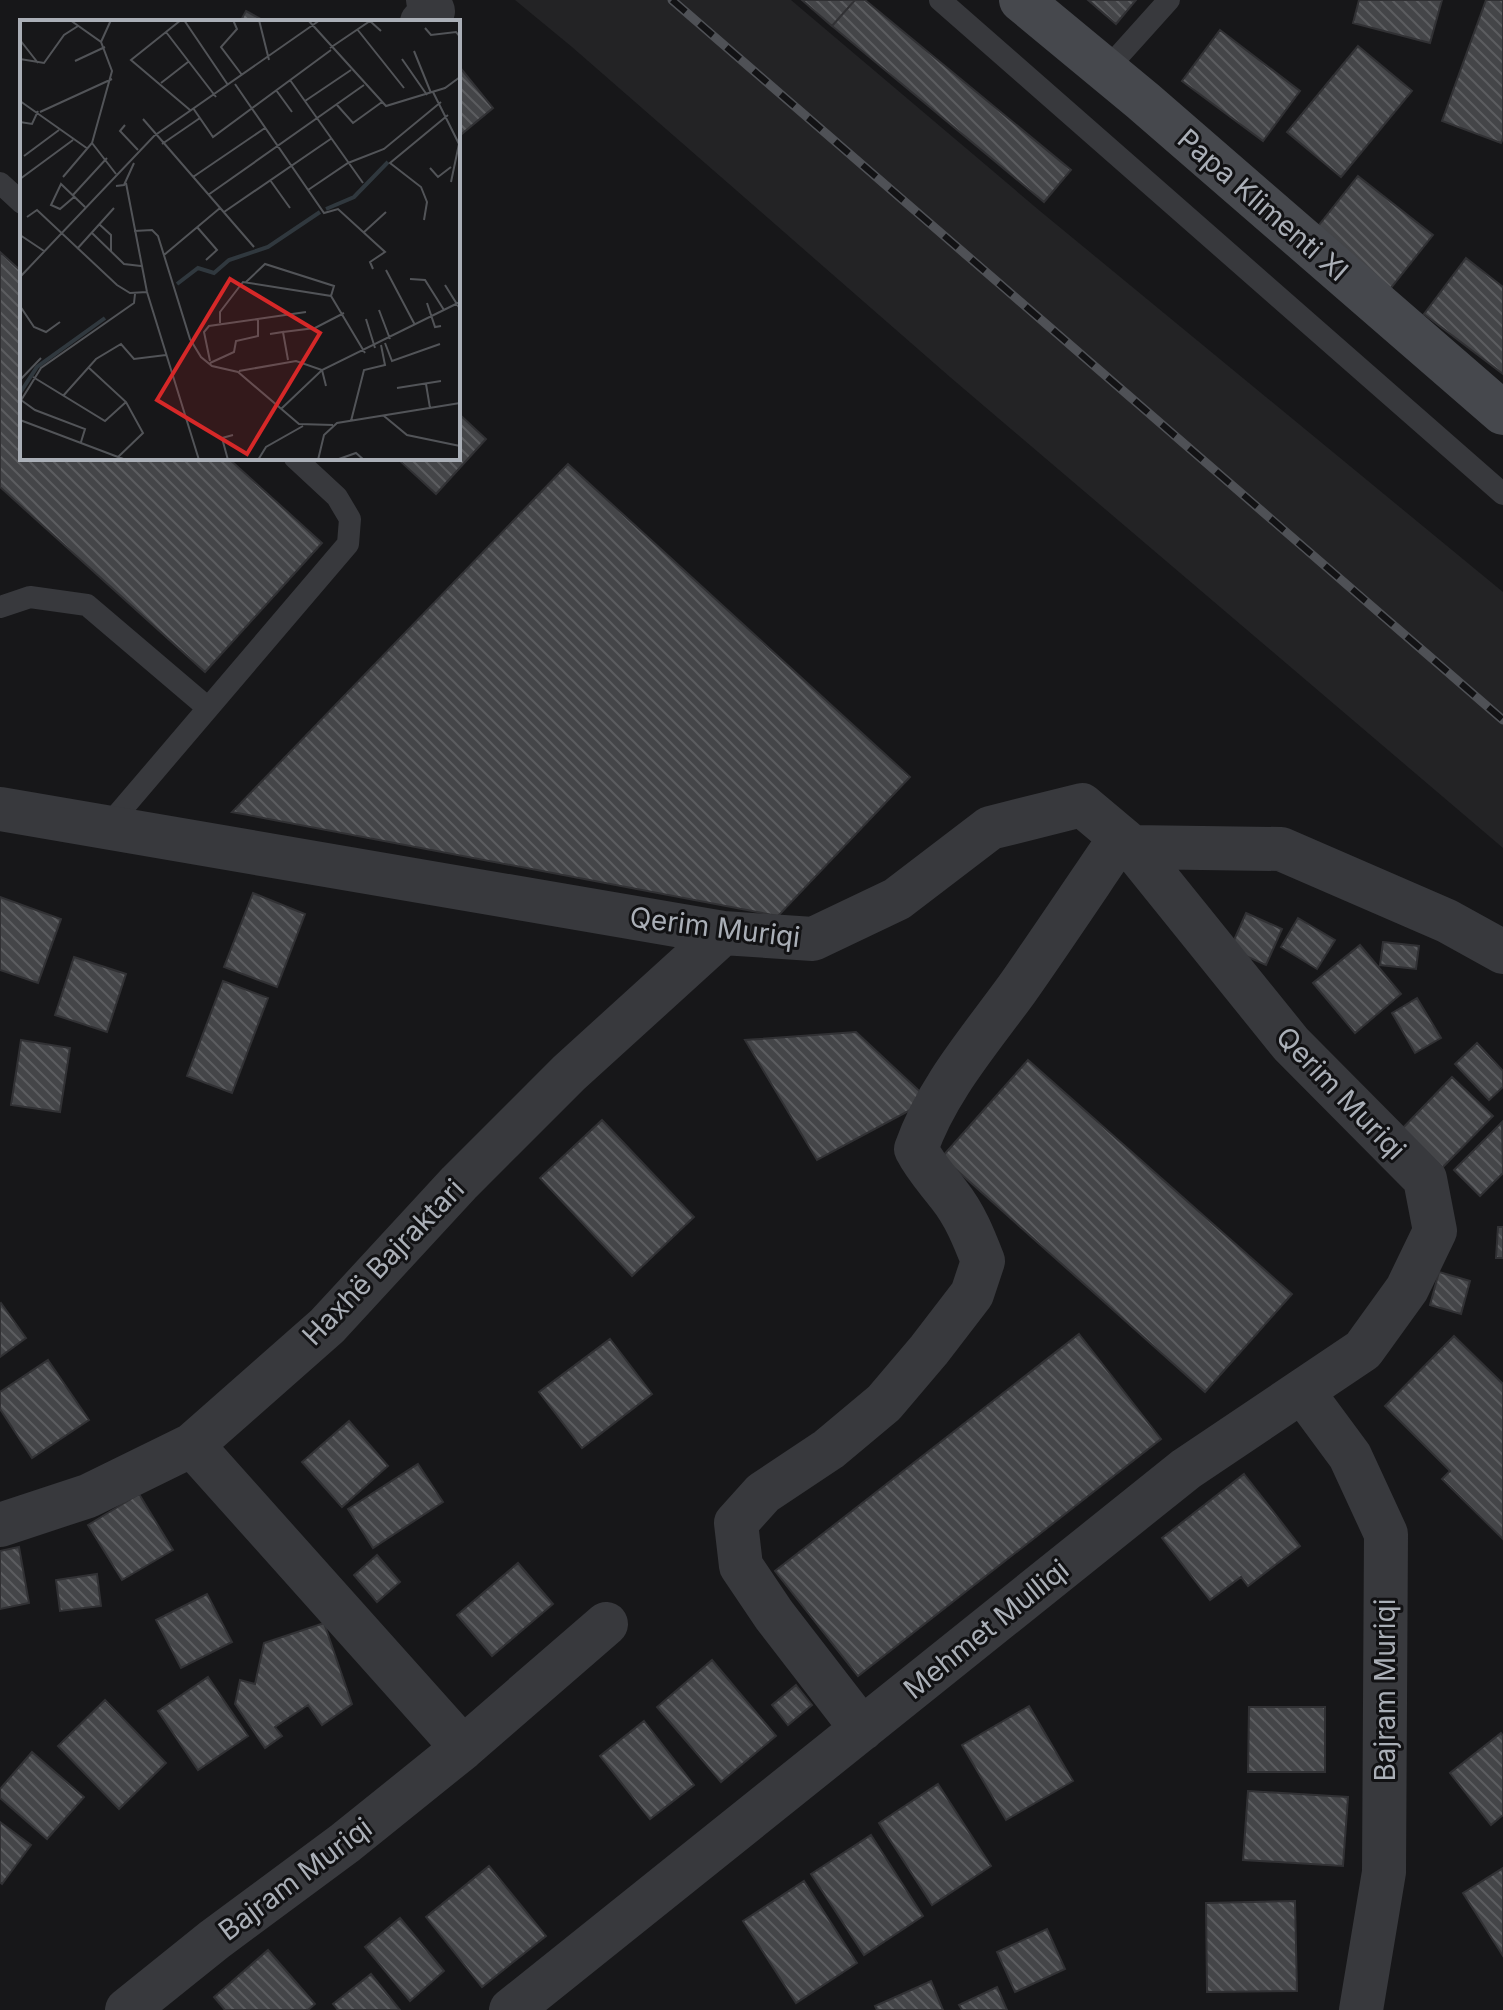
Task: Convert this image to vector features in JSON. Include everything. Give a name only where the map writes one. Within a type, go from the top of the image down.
[{"type":"street","points":[[424,20],[433,11],[428,0]]},
{"type":"street","name":"Papa Klimenti XI","points":[[1021,0],[1503,413]]},
{"type":"street","name":"Qerim Muriqi","points":[[0,809],[723,933],[813,939],[897,899],[990,828],[1082,805],[1126,842],[1291,1044],[1425,1179],[1435,1231]]},
{"type":"street","points":[[862,1729],[774,1615],[741,1566],[736,1523],[763,1493],[829,1449],[884,1403],[972,1294],[983,1261],[971,1228],[916,1149],[948,1084],[1126,842],[1281,849],[1447,921],[1503,952]]},
{"type":"street","name":"Haxhë Bajraktari","points":[[0,1525],[88,1496],[192,1445],[327,1326],[459,1183],[569,1073],[723,933]]},
{"type":"street","name":"Mehmet Mulliqi","points":[[511,2010],[1186,1469],[1363,1350],[1407,1289],[1435,1231]]},
{"type":"street","name":"Bajram Muriqi","points":[[1302,1391],[1350,1456],[1386,1534],[1384,1872],[1361,2010]]},
{"type":"street","points":[[192,1445],[463,1748]]},
{"type":"street","name":"Bajram Muriqi","points":[[127,2010],[463,1748],[606,1624]]},
{"type":"lane","points":[[940,0],[1503,494]]},
{"type":"lane","points":[[1106,70],[1169,0]]},
{"type":"lane","points":[[0,183],[20,201]]},
{"type":"lane","points":[[106,828],[348,544],[350,519],[337,497],[297,460]]},
{"type":"lane","points":[[0,607],[30,597],[87,605],[208,708]]},
{"type":"shaded area","points":[[515,0],[791,0],[1040,211],[1503,592],[1503,848],[950,377]]},
{"type":"building","points":[[802,0],[855,0],[832,26]]},
{"type":"building","points":[[855,0],[865,0],[1071,170],[1044,202],[832,26]]},
{"type":"building","points":[[1088,0],[1136,0],[1116,24]]},
{"type":"building","points":[[1359,0],[1442,0],[1430,43],[1353,23]]},
{"type":"building","points":[[1486,0],[1503,0],[1501,143],[1442,121]]},
{"type":"building","points":[[246,11],[262,20],[241,20]]},
{"type":"building","points":[[1220,30],[1300,91],[1263,141],[1182,81]]},
{"type":"building","points":[[1358,46],[1412,91],[1341,177],[1287,132]]},
{"type":"building","points":[[460,67],[493,108],[460,135]]},
{"type":"building","points":[[1358,176],[1433,235],[1390,289],[1315,230]]},
{"type":"building","points":[[0,252],[20,270],[20,460],[230,460],[322,543],[205,672],[0,487]]},
{"type":"building","points":[[1466,258],[1503,287],[1503,374],[1424,314]]},
{"type":"building","points":[[460,415],[486,439],[436,494],[399,460],[460,460]]},
{"type":"building","points":[[568,464],[910,777],[778,916],[232,812]]},
{"type":"building","points":[[253,893],[305,914],[277,987],[224,967]]},
{"type":"building","points":[[0,897],[61,919],[38,983],[0,970]]},
{"type":"building","points":[[1246,913],[1282,929],[1266,965],[1230,949]]},
{"type":"building","points":[[1298,918],[1335,940],[1317,969],[1281,947]]},
{"type":"building","points":[[1383,942],[1419,946],[1416,969],[1380,965]]},
{"type":"building","points":[[1360,945],[1401,994],[1355,1033],[1313,983]]},
{"type":"building","points":[[74,957],[126,974],[107,1032],[55,1015]]},
{"type":"building","points":[[223,981],[268,998],[232,1093],[187,1076]]},
{"type":"building","points":[[1417,998],[1441,1038],[1415,1053],[1392,1013]]},
{"type":"building","points":[[856,1032],[929,1100],[817,1160],[745,1040]]},
{"type":"building","points":[[21,1040],[70,1048],[60,1112],[11,1105]]},
{"type":"building","points":[[1477,1043],[1503,1071],[1503,1087],[1489,1100],[1455,1064]]},
{"type":"building","points":[[1028,1060],[1292,1294],[1205,1392],[942,1157]]},
{"type":"building","points":[[1452,1077],[1493,1116],[1436,1174],[1396,1135]]},
{"type":"building","points":[[602,1120],[694,1217],[632,1276],[540,1178]]},
{"type":"building","points":[[1502,1122],[1503,1173],[1480,1196],[1454,1170]]},
{"type":"building","points":[[1498,1227],[1503,1227],[1503,1258],[1496,1258]]},
{"type":"building","points":[[1439,1272],[1470,1281],[1461,1314],[1430,1305]]},
{"type":"building","points":[[0,1304],[26,1338],[0,1357]]},
{"type":"building","points":[[1079,1334],[1161,1439],[858,1676],[775,1571]]},
{"type":"building","points":[[1454,1336],[1503,1384],[1503,1539],[1442,1479],[1450,1471],[1385,1406]]},
{"type":"building","points":[[610,1339],[652,1394],[582,1448],[539,1392]]},
{"type":"building","points":[[48,1360],[89,1420],[32,1458],[0,1409],[0,1392]]},
{"type":"building","points":[[349,1421],[388,1466],[342,1507],[302,1462]]},
{"type":"building","points":[[418,1464],[443,1502],[373,1548],[348,1509]]},
{"type":"building","points":[[1244,1474],[1300,1546],[1248,1586],[1241,1577],[1210,1600],[1162,1538]]},
{"type":"building","points":[[139,1494],[173,1550],[122,1580],[88,1525]]},
{"type":"building","points":[[19,1547],[29,1603],[0,1609],[0,1551]]},
{"type":"building","points":[[377,1555],[400,1582],[377,1602],[354,1575]]},
{"type":"building","points":[[518,1563],[553,1604],[492,1656],[457,1615]]},
{"type":"building","points":[[97,1574],[101,1606],[60,1611],[56,1580]]},
{"type":"building","points":[[207,1594],[232,1642],[181,1668],[156,1620]]},
{"type":"building","points":[[324,1623],[352,1704],[322,1725],[308,1705],[275,1727],[282,1736],[265,1748],[235,1704],[240,1680],[255,1684],[264,1643]]},
{"type":"building","points":[[712,1660],[776,1736],[721,1782],[657,1707]]},
{"type":"building","points":[[208,1677],[248,1736],[198,1770],[158,1711]]},
{"type":"building","points":[[796,1685],[812,1705],[788,1725],[772,1705]]},
{"type":"building","points":[[105,1700],[166,1763],[119,1809],[58,1746]]},
{"type":"building","points":[[1029,1706],[1073,1781],[1006,1820],[962,1745]]},
{"type":"building","points":[[1249,1707],[1325,1707],[1325,1772],[1248,1772]]},
{"type":"building","points":[[644,1721],[694,1785],[650,1819],[600,1756]]},
{"type":"building","points":[[1501,1733],[1503,1815],[1491,1825],[1450,1773]]},
{"type":"building","points":[[32,1752],[84,1797],[47,1839],[0,1798],[0,1789]]},
{"type":"building","points":[[938,1784],[991,1866],[932,1905],[879,1823]]},
{"type":"building","points":[[1248,1791],[1348,1797],[1343,1866],[1243,1860]]},
{"type":"building","points":[[0,1822],[31,1845],[2,1884],[0,1882]]},
{"type":"building","points":[[871,1835],[923,1916],[864,1955],[811,1874]]},
{"type":"building","points":[[489,1866],[546,1936],[482,1987],[426,1917]]},
{"type":"building","points":[[1503,1868],[1503,1956],[1463,1893]]},
{"type":"building","points":[[804,1881],[857,1963],[796,2003],[743,1921]]},
{"type":"building","points":[[1295,1901],[1297,1991],[1207,1992],[1206,1903]]},
{"type":"building","points":[[400,1918],[444,1971],[410,2001],[365,1947]]},
{"type":"building","points":[[1047,1929],[1065,1969],[1015,1992],[997,1952]]},
{"type":"building","points":[[268,1950],[315,2004],[308,2010],[225,2010],[214,1997]]},
{"type":"building","points":[[371,1974],[400,2010],[338,2010],[333,2004]]},
{"type":"building","points":[[931,1981],[943,2010],[877,2010],[875,2006]]},
{"type":"building","points":[[997,1987],[1007,2010],[962,2010],[959,2005]]},
{"type":"railway","points":[[672,0],[1503,720]]}]
